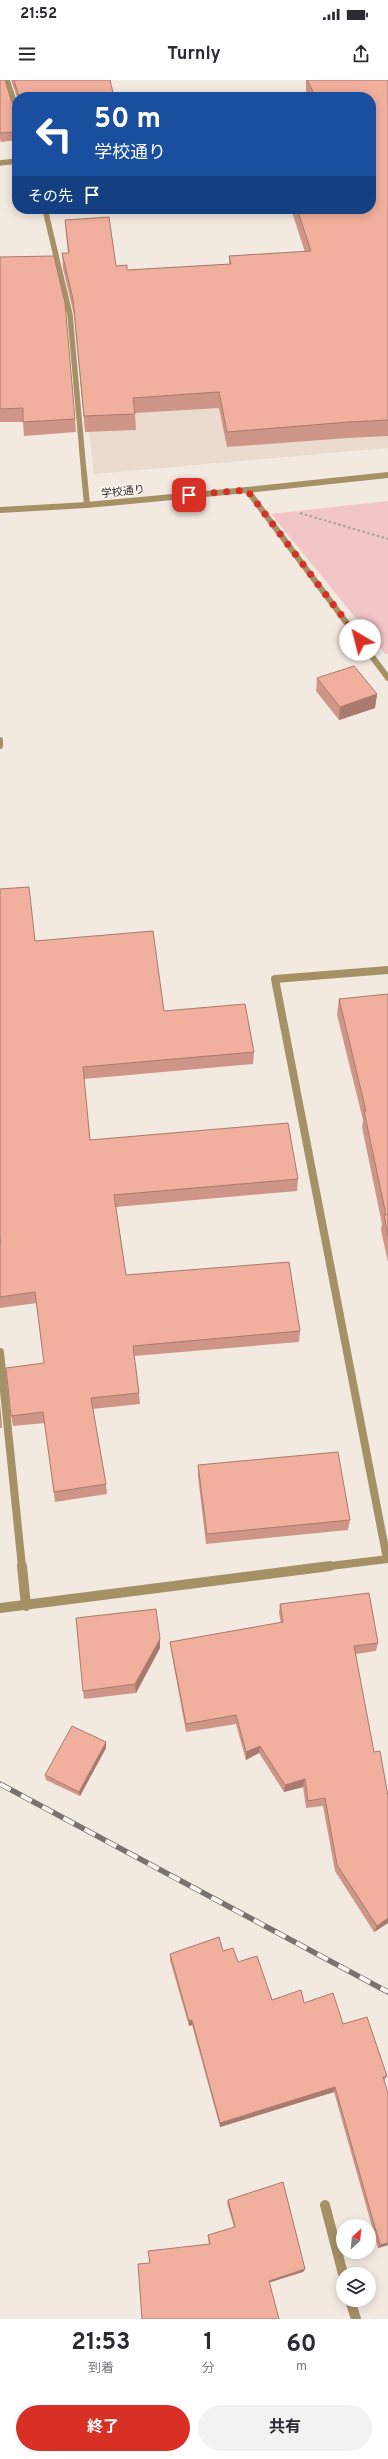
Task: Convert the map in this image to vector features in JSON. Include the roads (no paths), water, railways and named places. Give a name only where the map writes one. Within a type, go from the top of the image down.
[{"type":"street","points":[[7,80],[12,95]]},
{"type":"street","points":[[0,162],[12,161]]},
{"type":"street","points":[[46,214],[70,316],[87,505]]},
{"type":"street","name":"学校通り","points":[[0,510],[87,505],[388,475]]},
{"type":"street","points":[[247,490],[388,678]]},
{"type":"street","points":[[0,740],[0,746]]},
{"type":"street","points":[[0,1608],[26,1606],[388,1559],[276,979],[388,970]]},
{"type":"street","points":[[0,1352],[26,1606]]},
{"type":"street","points":[[325,2205],[341,2267]]},
{"type":"street","points":[[352,2307],[356,2319]]},
{"type":"railway","points":[[0,1784],[388,1992]]}]
